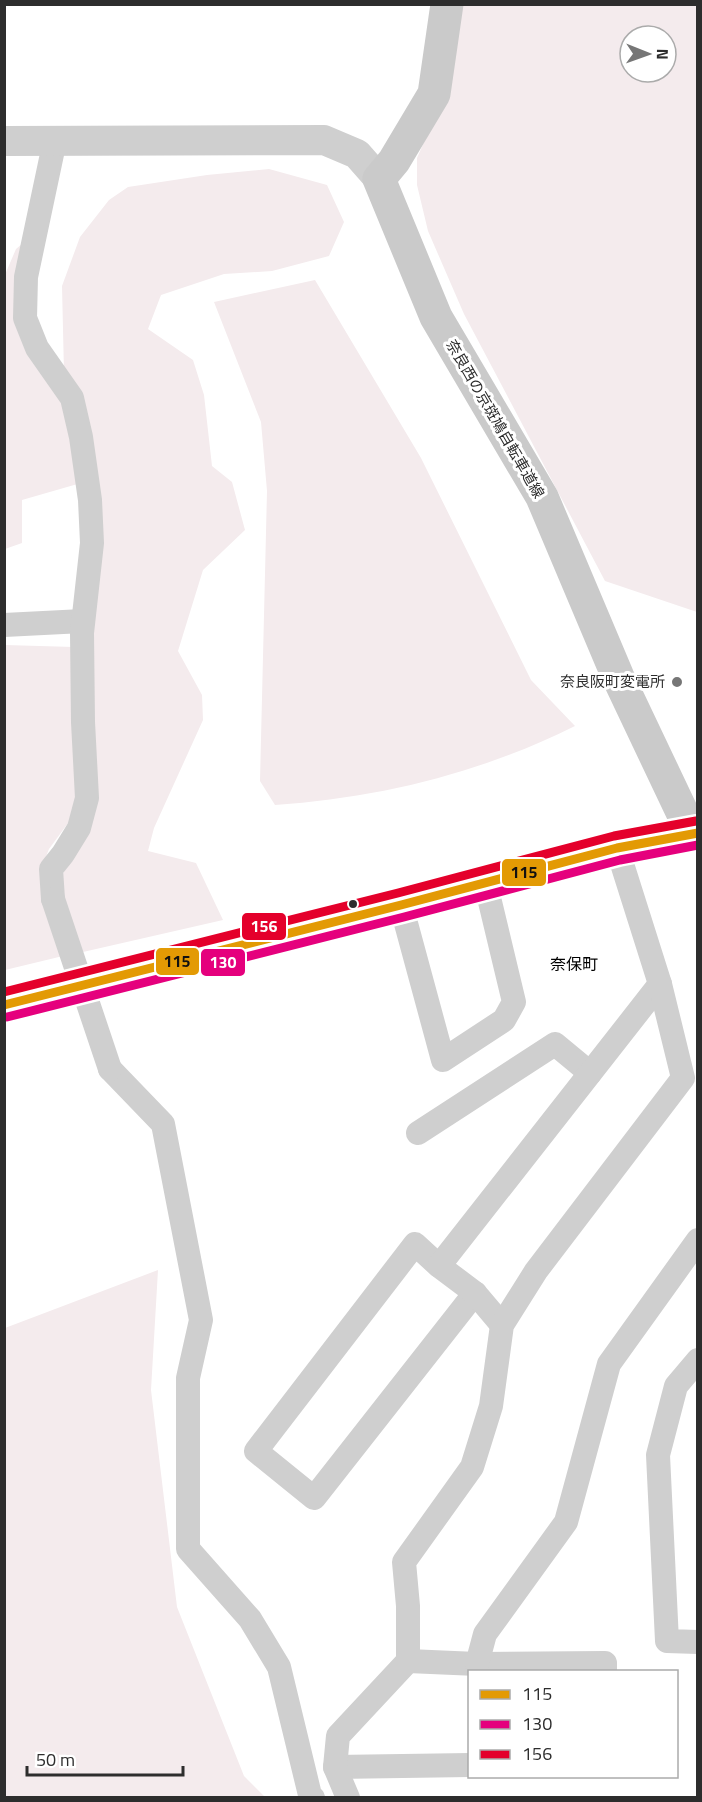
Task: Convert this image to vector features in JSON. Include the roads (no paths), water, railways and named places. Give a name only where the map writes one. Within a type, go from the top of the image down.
[{"type":"main road","points":[[379,179],[394,161],[434,94],[447,4]]},
{"type":"main road","name":"奈良西の京斑鳩自転車道線","points":[[379,179],[436,317],[542,497],[618,677],[695,833]]},
{"type":"main road","points":[[4,1005],[617,848],[695,833]]},
{"type":"street","points":[[55,140],[26,277],[25,318],[37,348],[72,398],[81,437],[90,500],[92,543],[83,621],[82,678],[87,798],[79,828],[51,869],[53,899],[110,1069],[163,1124],[201,1320],[188,1378],[188,1549],[250,1619],[279,1667],[310,1795],[313,1797]]},
{"type":"street","points":[[4,141],[324,140],[357,154],[379,179]]},
{"type":"street","points":[[4,625],[83,621]]},
{"type":"street","points":[[348,1797],[335,1767],[338,1736],[408,1661],[408,1606],[404,1562],[472,1467],[491,1406],[502,1325],[536,1271],[690,1083],[617,848]]},
{"type":"street","points":[[401,905],[443,1060],[504,1020],[514,1002],[485,881]]},
{"type":"street","points":[[439,1266],[660,984]]},
{"type":"street","points":[[418,1133],[555,1044],[590,1073]]},
{"type":"street","points":[[477,1664],[485,1634],[566,1522],[609,1364],[698,1240]]},
{"type":"street","points":[[475,1293],[314,1498],[256,1451],[415,1245],[475,1293],[502,1325]]},
{"type":"street","points":[[698,1360],[676,1386],[658,1455],[667,1641],[698,1642]]},
{"type":"street","points":[[408,1661],[477,1664],[605,1663],[605,1670]]},
{"type":"street","points":[[335,1767],[468,1765]]},
{"type":"place","name":"奈良阪町変電所","points":[[677,682]]},
{"type":"district","name":"奈保町","points":[[574,964]]}]
